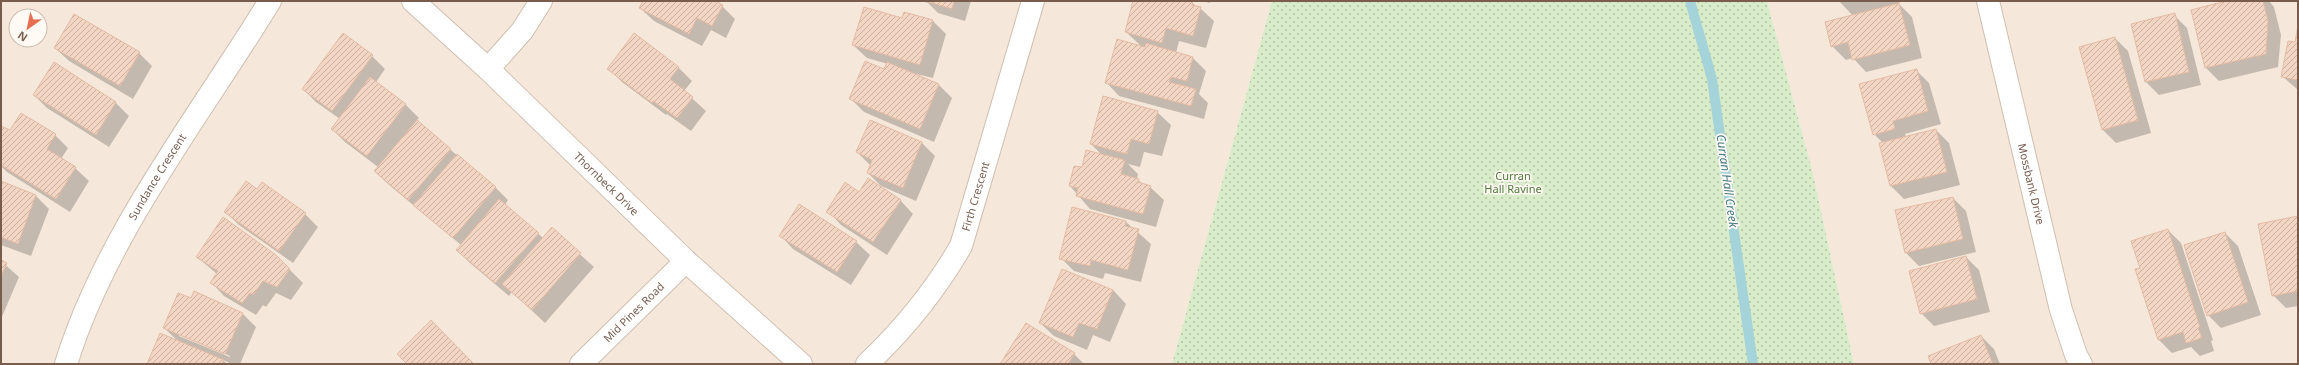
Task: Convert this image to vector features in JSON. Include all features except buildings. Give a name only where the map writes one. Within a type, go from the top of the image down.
[{"type":"street","name":"Sundance Crescent","points":[[66,364],[77,328],[100,276],[163,168],[270,1]]},
{"type":"street","name":"Thornbeck Drive","points":[[413,1],[488,69],[686,261],[801,364]]},
{"type":"street","points":[[488,69],[522,31],[542,1]]},
{"type":"street","name":"Firth Crescent","points":[[868,364],[913,315],[942,280],[961,246],[1033,1]]},
{"type":"street","name":"Mossbank Drive","points":[[1988,1],[2061,310],[2076,355],[2081,364]]},
{"type":"street","name":"Mid Pines Road","points":[[581,364],[686,261]]},
{"type":"shaded area","points":[[1,1],[1272,1],[1172,364],[1,364]]},
{"type":"shaded area","points":[[1767,1],[2298,1],[2298,364],[1854,364],[1813,174]]},
{"type":"green space","name":"Curran Hall Ravine","points":[[1272,1],[1767,1],[1813,174],[1854,364],[1172,364]]},
{"type":"waterway","name":"Curran Hall Creek","points":[[1690,1],[1712,79],[1753,364]]}]
